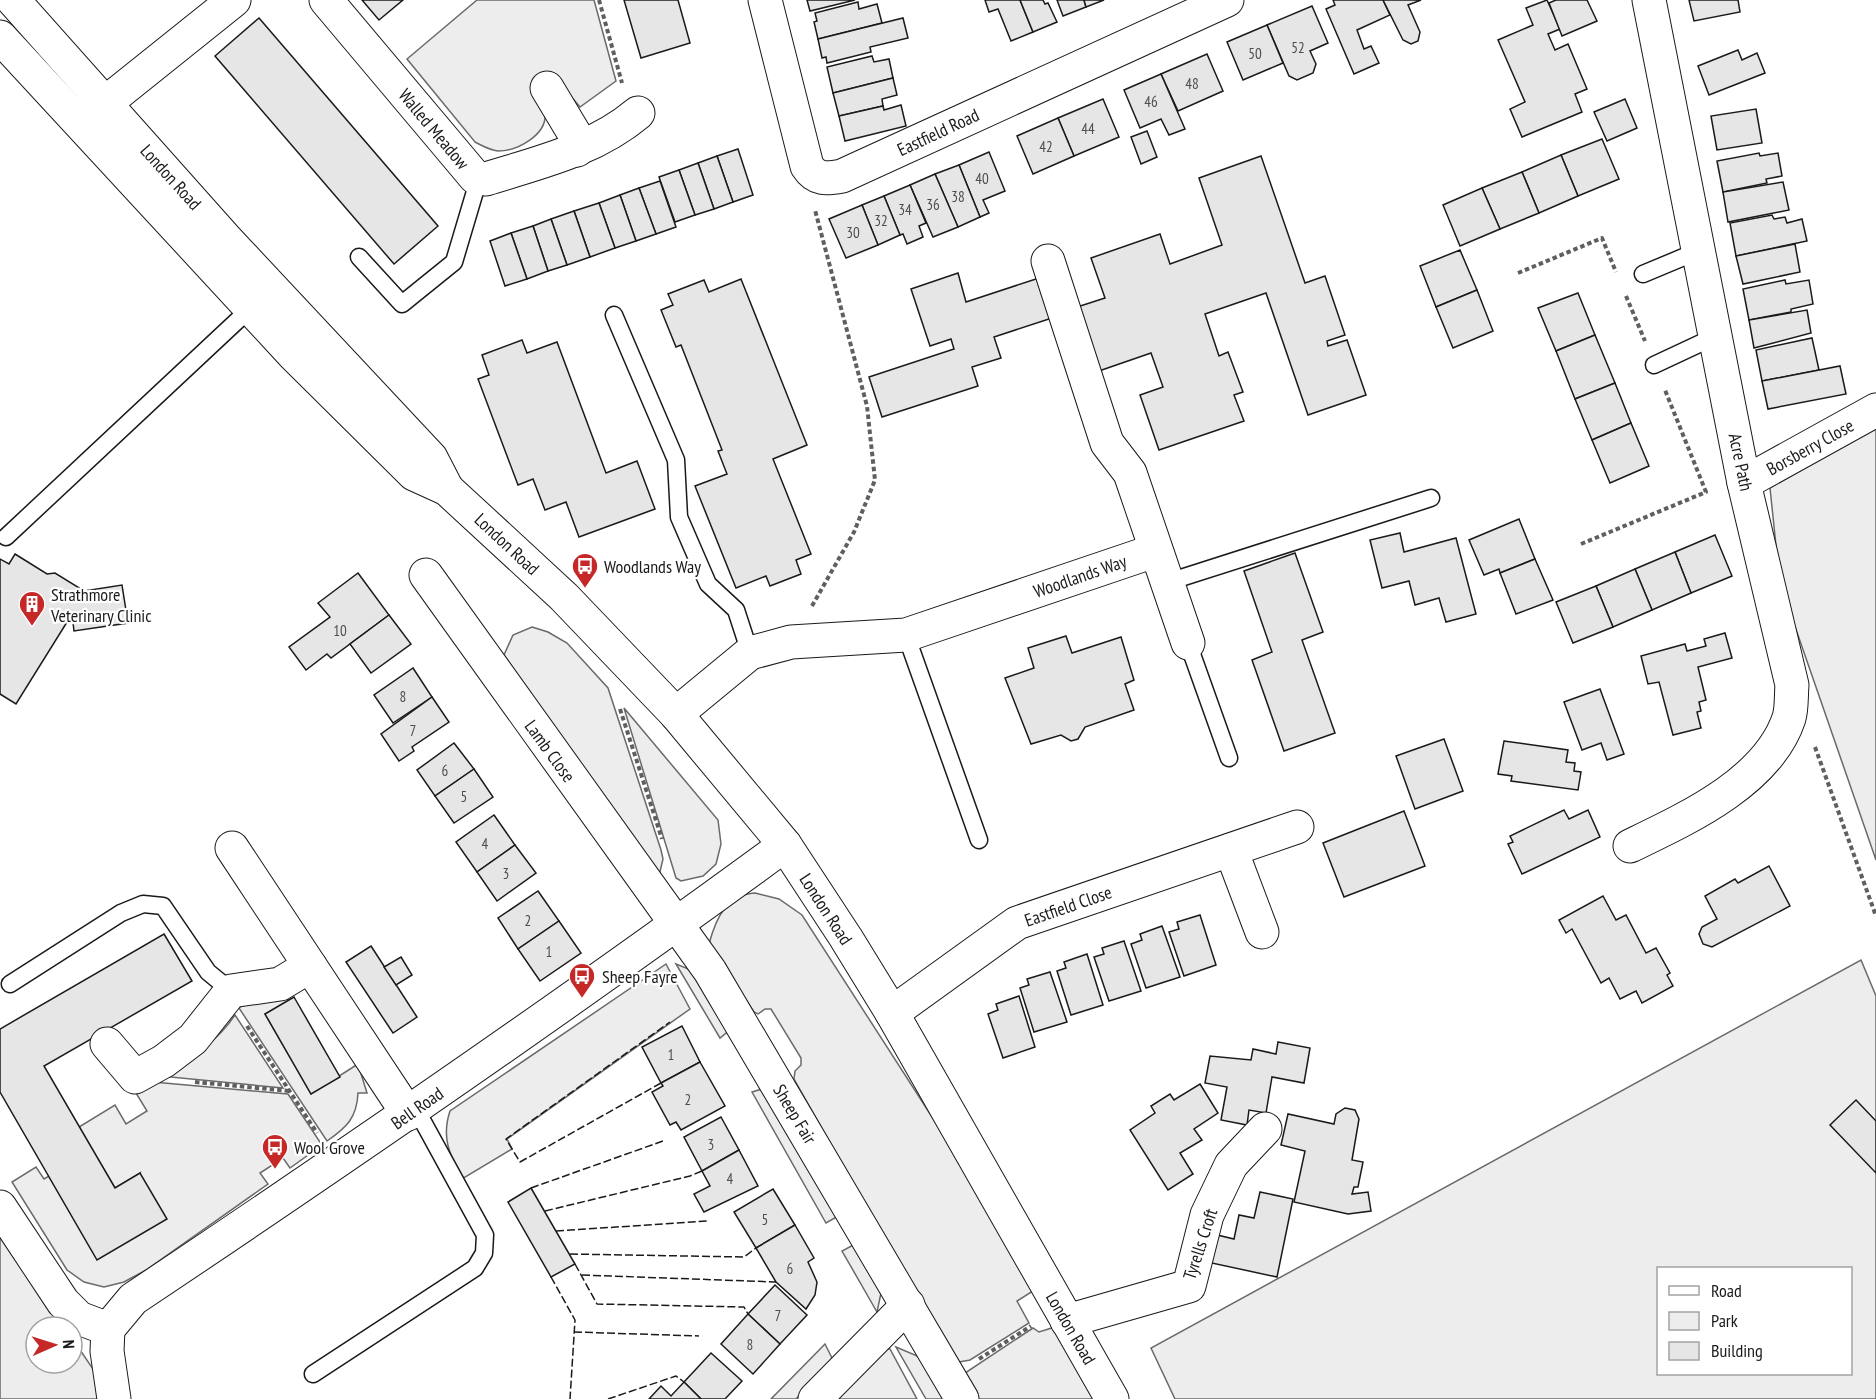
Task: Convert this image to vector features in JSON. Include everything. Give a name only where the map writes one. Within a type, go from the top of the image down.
[{"type":"street","name":"London Road","points":[[13,0],[105,105],[262,298],[294,355],[414,474],[447,489],[564,597],[676,714],[784,845],[846,938],[892,1013],[1112,1399]]},
{"type":"street","name":"Walled Meadow","points":[[326,0],[461,163],[479,178],[486,179],[577,150],[600,139],[635,116]]},
{"type":"street","points":[[765,0],[807,166],[812,174]]},
{"type":"street","name":"Eastfield Road","points":[[812,174],[821,178],[842,176],[1188,8],[1227,0]]},
{"type":"street","name":"Acre Path","points":[[1630,846],[1726,795],[1749,775],[1774,745],[1789,717],[1792,685],[1744,483],[1648,0]]},
{"type":"street","points":[[80,124],[105,105],[220,4]]},
{"type":"street","name":"London Road","points":[[0,37],[80,124],[262,298]]},
{"type":"street","points":[[547,88],[574,133],[577,150]]},
{"type":"street","points":[[1048,261],[1107,443],[1130,473],[1154,551],[1188,642]]},
{"type":"street","name":"Borsberry Close","points":[[1744,483],[1876,410]]},
{"type":"street","name":"Woodlands Way","points":[[676,714],[750,652],[792,642],[906,635],[1154,551]]},
{"type":"street","name":"Lamb Close","points":[[426,575],[676,926]]},
{"type":"street","name":"Eastfield Close","points":[[892,1013],[1017,923],[1297,827]]},
{"type":"street","name":"Bell Road","points":[[108,1329],[133,1299],[412,1112],[676,926],[784,845]]},
{"type":"street","points":[[232,848],[310,966],[412,1112]]},
{"type":"street","points":[[1231,850],[1262,932]]},
{"type":"street","name":"Sheep Fair","points":[[676,926],[710,971],[956,1388]]},
{"type":"street","points":[[107,1044],[135,1077],[164,1061],[192,1039],[229,993],[280,984],[310,966]]},
{"type":"street","name":"Tyrells Croft","points":[[1063,1315],[1189,1286],[1207,1215],[1231,1165],[1265,1129]]},
{"type":"street","points":[[0,1207],[63,1302],[79,1318],[108,1329],[107,1352],[114,1399]]},
{"type":"street","points":[[815,1399],[908,1305]]},
{"type":"lane","points":[[359,256],[402,304],[454,262],[479,178]]},
{"type":"lane","points":[[1643,274],[1698,251]]},
{"type":"lane","points":[[6,537],[262,298]]},
{"type":"lane","points":[[614,315],[676,460],[679,517],[708,584],[736,610],[750,652]]},
{"type":"lane","points":[[1654,365],[1716,336]]},
{"type":"lane","points":[[1165,583],[1431,498]]},
{"type":"lane","points":[[906,635],[979,840]]},
{"type":"lane","points":[[1188,642],[1229,758]]},
{"type":"lane","points":[[10,984],[122,913],[143,904],[163,906],[208,972],[229,993]]},
{"type":"lane","points":[[313,1374],[475,1268],[484,1253],[485,1235],[412,1112]]},
{"type":"path","points":[[599,0],[635,116]]},
{"type":"path","points":[[792,642],[854,532],[875,480],[867,405],[816,216],[812,174]]},
{"type":"path","points":[[619,707],[662,840]]},
{"type":"path","points":[[1811,737],[1876,916]]},
{"type":"path","points":[[229,993],[336,1163]]},
{"type":"path","points":[[135,1077],[290,1091]]},
{"type":"path","points":[[956,1388],[1063,1315]]},
{"type":"green space","points":[[477,0],[594,0],[616,81],[580,107],[553,75],[531,92],[544,109],[545,120],[542,128],[530,140],[514,148],[498,151],[475,142],[407,59]]},
{"type":"green space","points":[[1876,427],[1876,860],[1791,615],[1777,555],[1770,488]]},
{"type":"green space","points":[[532,627],[548,632],[567,643],[608,688],[661,850],[663,859],[659,876],[504,655],[513,635]]},
{"type":"green space","points":[[624,708],[718,820],[721,844],[716,864],[703,876],[681,881],[676,878]]},
{"type":"green space","points":[[755,893],[779,899],[802,915],[963,1165],[1033,1291],[1017,1301],[1029,1323],[970,1360],[959,1362],[950,1354],[794,1079],[795,1071],[801,1065],[801,1058],[771,1009],[765,1009],[758,1014],[754,1012],[709,944],[719,917],[730,903],[737,898]]},
{"type":"green space","points":[[1861,960],[1876,996],[1876,1399],[1175,1399],[1151,1348]]},
{"type":"green space","points":[[666,964],[690,1009],[507,1139],[512,1149],[462,1179],[448,1146],[446,1130],[450,1111]]},
{"type":"green space","points":[[676,964],[691,970],[731,1029],[720,1038]]},
{"type":"green space","points":[[269,996],[289,1000],[265,1014],[311,1094],[358,1064],[367,1093],[358,1093],[353,1116],[340,1132],[327,1141],[239,1008],[251,1000]]},
{"type":"green space","points":[[235,1015],[283,1088],[160,1076],[211,1042]]},
{"type":"green space","points":[[153,1082],[288,1094],[322,1145],[290,1168],[283,1158],[260,1173],[268,1184],[146,1270],[124,1282],[104,1287],[84,1282],[67,1270],[12,1182],[36,1167],[44,1179],[49,1176],[97,1259],[140,1173],[115,1188],[79,1127],[115,1105],[126,1124],[147,1111],[136,1093]]},
{"type":"green space","points":[[762,1089],[840,1215],[826,1223],[752,1092]]},
{"type":"green space","points":[[0,1233],[56,1315],[24,1315],[24,1375],[84,1375],[84,1356],[93,1369],[102,1399],[0,1399]]},
{"type":"green space","points":[[857,1243],[881,1293],[877,1312],[842,1251]]},
{"type":"green space","points":[[1055,1327],[1095,1399],[976,1399],[962,1375],[1033,1328],[1039,1332]]},
{"type":"green space","points":[[825,1344],[833,1360],[796,1399],[771,1399]]},
{"type":"green space","points":[[896,1347],[922,1358],[945,1399],[926,1399]]},
{"type":"green space","points":[[886,1349],[890,1349],[917,1399],[834,1399]]},
{"type":"building","points":[[362,0],[403,0],[379,20]]},
{"type":"building","points":[[624,0],[678,0],[690,43],[641,58]]},
{"type":"building","points":[[807,0],[855,0],[810,11]]},
{"type":"building","points":[[985,0],[1020,0],[1033,32],[1011,41],[998,9],[989,12]]},
{"type":"building","points":[[1020,0],[1043,0],[1045,4],[1048,3],[1057,22],[1033,32]]},
{"type":"building","points":[[1057,0],[1084,0],[1086,7],[1063,16]]},
{"type":"building","points":[[1084,0],[1104,0],[1086,7]]},
{"type":"building","points":[[1333,0],[1383,0],[1390,15],[1357,30],[1364,49],[1371,46],[1379,63],[1354,74],[1326,9],[1335,5]]},
{"type":"building","points":[[1383,0],[1421,0],[1408,5],[1420,32],[1418,41],[1411,44],[1403,40]]},
{"type":"building","points":[[1547,0],[1560,29],[1548,34],[1555,50],[1568,44],[1587,89],[1575,94],[1582,112],[1522,137],[1510,109],[1525,102],[1498,40],[1533,25],[1526,8]]},
{"type":"building","points":[[1556,0],[1587,0],[1597,21],[1562,36],[1549,3]]},
{"type":"building","points":[[1689,0],[1738,0],[1740,12],[1694,21]]},
{"type":"building","points":[[858,2],[859,9],[877,4],[882,23],[818,39],[814,22],[817,21],[815,13]]},
{"type":"building","points":[[1312,6],[1328,43],[1310,51],[1316,64],[1313,73],[1297,80],[1289,76],[1267,25]]},
{"type":"building","points":[[259,18],[438,226],[394,264],[215,56]]},
{"type":"building","points":[[903,18],[908,38],[870,47],[871,52],[827,63],[826,57],[822,58],[818,39]]},
{"type":"building","points":[[1267,25],[1283,63],[1243,80],[1227,42]]},
{"type":"building","points":[[1738,50],[1742,60],[1757,53],[1765,73],[1709,95],[1698,66]]},
{"type":"building","points":[[1207,54],[1223,91],[1178,111],[1161,74]]},
{"type":"building","points":[[872,56],[874,62],[889,59],[893,78],[833,93],[827,67]]},
{"type":"building","points":[[1161,74],[1185,129],[1169,135],[1161,119],[1140,128],[1124,90]]},
{"type":"building","points":[[893,78],[897,95],[882,99],[883,106],[839,116],[833,93]]},
{"type":"building","points":[[1103,99],[1119,137],[1074,156],[1058,118]]},
{"type":"building","points":[[1625,99],[1637,128],[1607,141],[1594,112]]},
{"type":"building","points":[[901,105],[906,126],[845,141],[839,116],[883,106],[884,110]]},
{"type":"building","points":[[1756,109],[1762,143],[1717,150],[1711,116]]},
{"type":"building","points":[[1058,118],[1074,156],[1033,174],[1017,136]]},
{"type":"building","points":[[1147,131],[1157,157],[1141,164],[1131,137]]},
{"type":"building","points":[[1602,139],[1619,179],[1578,196],[1561,155]]},
{"type":"building","points":[[738,149],[753,195],[733,202],[717,156]]},
{"type":"building","points":[[989,152],[1005,191],[983,200],[989,213],[980,217],[959,165]]},
{"type":"building","points":[[1759,153],[1760,156],[1778,153],[1782,176],[1766,179],[1767,183],[1723,192],[1717,161]]},
{"type":"building","points":[[1561,155],[1578,196],[1539,213],[1522,172]]},
{"type":"building","points":[[717,156],[733,202],[714,209],[698,163]]},
{"type":"building","points":[[1261,156],[1305,283],[1325,276],[1345,335],[1327,341],[1328,346],[1347,340],[1366,395],[1308,415],[1266,293],[1205,314],[1219,356],[1228,352],[1243,392],[1234,395],[1244,421],[1159,450],[1140,395],[1163,387],[1151,353],[1096,372],[1074,308],[1105,298],[1091,258],[1160,234],[1170,264],[1222,245],[1199,178]]},
{"type":"building","points":[[698,163],[714,209],[695,215],[679,170]]},
{"type":"building","points":[[959,165],[980,217],[958,227],[935,174]]},
{"type":"building","points":[[679,170],[695,215],[675,222],[659,177]]},
{"type":"building","points":[[1522,172],[1539,213],[1500,229],[1482,188]]},
{"type":"building","points":[[935,174],[958,227],[933,237],[910,185]]},
{"type":"building","points":[[660,181],[676,227],[656,234],[639,188]]},
{"type":"building","points":[[1783,182],[1789,210],[1728,222],[1723,192]]},
{"type":"building","points":[[910,185],[926,223],[919,226],[923,237],[907,244],[903,234],[900,235],[884,196]]},
{"type":"building","points":[[639,188],[656,234],[636,241],[620,195]]},
{"type":"building","points":[[1482,188],[1500,229],[1460,246],[1443,205]]},
{"type":"building","points":[[620,195],[636,241],[615,248],[599,203]]},
{"type":"building","points":[[884,196],[900,235],[878,245],[862,205]]},
{"type":"building","points":[[599,203],[615,248],[590,257],[574,211]]},
{"type":"building","points":[[862,205],[878,245],[846,258],[829,219]]},
{"type":"building","points":[[574,211],[590,257],[567,265],[551,219]]},
{"type":"building","points":[[1772,215],[1774,219],[1785,217],[1787,223],[1802,219],[1807,241],[1736,256],[1730,223]]},
{"type":"building","points":[[551,219],[567,265],[548,271],[533,226]]},
{"type":"building","points":[[533,226],[548,271],[527,279],[511,233]]},
{"type":"building","points":[[511,233],[527,279],[505,286],[490,241]]},
{"type":"building","points":[[1795,244],[1800,272],[1743,284],[1736,256]]},
{"type":"building","points":[[1460,250],[1477,290],[1436,307],[1420,266]]},
{"type":"building","points":[[958,273],[966,302],[1039,278],[1052,318],[994,337],[1001,358],[972,367],[978,386],[882,417],[869,377],[954,349],[951,339],[930,346],[911,289]]},
{"type":"building","points":[[741,279],[807,445],[773,459],[811,554],[796,560],[801,574],[770,586],[766,576],[736,588],[695,486],[727,474],[718,451],[722,450],[681,345],[676,347],[661,310],[673,305],[668,294],[704,280],[709,292]]},
{"type":"building","points":[[1785,280],[1786,284],[1809,280],[1813,304],[1791,309],[1791,312],[1749,320],[1743,289]]},
{"type":"building","points":[[1477,290],[1493,331],[1453,348],[1436,307]]},
{"type":"building","points":[[1578,293],[1595,335],[1556,351],[1538,308]]},
{"type":"building","points":[[1807,310],[1811,333],[1754,348],[1749,320]]},
{"type":"building","points":[[1595,335],[1615,383],[1575,399],[1556,351]]},
{"type":"building","points":[[1812,338],[1819,370],[1762,381],[1756,350]]},
{"type":"building","points":[[522,340],[527,353],[557,342],[606,473],[637,461],[655,509],[579,537],[566,502],[545,510],[533,479],[518,485],[478,379],[489,375],[482,355]]},
{"type":"building","points":[[1840,366],[1846,394],[1768,409],[1762,381]]},
{"type":"building","points":[[1615,383],[1631,423],[1592,440],[1575,399]]},
{"type":"building","points":[[1631,423],[1649,466],[1610,483],[1592,440]]},
{"type":"building","points":[[1519,519],[1535,559],[1500,573],[1499,569],[1484,575],[1469,540]]},
{"type":"building","points":[[1400,533],[1404,552],[1456,538],[1476,614],[1446,622],[1439,598],[1415,605],[1409,581],[1382,588],[1370,540]]},
{"type":"building","points":[[1715,535],[1732,576],[1691,593],[1675,552]]},
{"type":"building","points":[[1675,552],[1691,593],[1652,610],[1635,569]]},
{"type":"building","points":[[1295,553],[1323,632],[1302,640],[1335,733],[1284,751],[1252,660],[1272,652],[1244,571]]},
{"type":"building","name":"Strathmore Veterinary Clinic","points":[[15,554],[47,574],[55,573],[84,591],[122,585],[128,623],[74,631],[72,614],[16,704],[0,694],[0,559],[9,564]]},
{"type":"building","points":[[1535,559],[1553,600],[1516,614],[1500,573]]},
{"type":"building","points":[[1635,569],[1652,610],[1613,627],[1596,586]]},
{"type":"building","points":[[358,573],[389,615],[331,658],[327,654],[306,670],[289,647],[330,617],[318,603]]},
{"type":"building","points":[[1596,586],[1613,627],[1573,643],[1556,602]]},
{"type":"building","points":[[389,615],[411,644],[371,673],[350,644]]},
{"type":"building","points":[[1725,633],[1732,658],[1698,667],[1706,700],[1699,702],[1701,711],[1697,712],[1701,728],[1673,735],[1659,682],[1648,684],[1641,656],[1685,644],[1687,651],[1706,646],[1704,639]]},
{"type":"building","points":[[1066,636],[1072,653],[1121,637],[1134,680],[1125,684],[1134,710],[1085,727],[1078,739],[1071,741],[1061,735],[1031,744],[1005,678],[1034,668],[1028,648]]},
{"type":"building","points":[[413,668],[432,697],[393,723],[374,695]]},
{"type":"building","points":[[1600,689],[1624,754],[1607,760],[1601,743],[1582,750],[1564,702]]},
{"type":"building","points":[[432,697],[449,722],[412,747],[414,751],[399,761],[381,734]]},
{"type":"building","points":[[1444,739],[1463,791],[1415,809],[1396,756]]},
{"type":"building","points":[[1504,741],[1568,750],[1566,762],[1575,763],[1574,771],[1581,772],[1578,790],[1511,781],[1512,776],[1498,774]]},
{"type":"building","points":[[454,743],[474,769],[435,796],[417,770]]},
{"type":"building","points":[[474,769],[493,797],[454,823],[435,796]]},
{"type":"building","points":[[1564,810],[1569,819],[1588,810],[1600,837],[1522,874],[1508,844],[1513,842],[1510,836]]},
{"type":"building","points":[[1404,811],[1425,866],[1344,897],[1323,843]]},
{"type":"building","points":[[494,815],[515,845],[477,872],[456,842]]},
{"type":"building","points":[[515,845],[536,873],[497,901],[477,872]]},
{"type":"building","points":[[1769,866],[1790,906],[1712,947],[1703,944],[1699,934],[1702,927],[1717,919],[1705,896],[1735,879],[1738,883]]},
{"type":"building","points":[[538,891],[559,921],[518,949],[498,918]]},
{"type":"building","points":[[1603,896],[1616,920],[1626,915],[1646,953],[1656,948],[1670,973],[1667,975],[1673,986],[1642,1003],[1636,991],[1620,999],[1609,978],[1601,983],[1572,929],[1566,933],[1559,920]]},
{"type":"building","points":[[1200,915],[1216,965],[1184,976],[1169,932],[1179,929],[1177,922]]},
{"type":"building","points":[[559,921],[581,953],[540,981],[518,949]]},
{"type":"building","points":[[1162,926],[1180,977],[1146,988],[1131,944],[1142,940],[1140,934]]},
{"type":"building","points":[[164,934],[192,981],[44,1066],[115,1188],[140,1173],[167,1219],[97,1260],[0,1092],[0,1029]]},
{"type":"building","points":[[1124,941],[1141,991],[1109,1001],[1094,957],[1104,954],[1102,948]]},
{"type":"building","points":[[371,946],[417,1017],[393,1033],[346,962]]},
{"type":"building","points":[[1087,954],[1103,1005],[1071,1015],[1057,971],[1066,968],[1064,962]]},
{"type":"building","points":[[401,957],[412,975],[396,985],[384,967]]},
{"type":"building","points":[[1050,972],[1067,1022],[1034,1032],[1020,988],[1029,985],[1027,979]]},
{"type":"building","points":[[1019,996],[1035,1047],[1003,1058],[988,1014],[998,1010],[996,1004]]},
{"type":"building","points":[[294,997],[340,1077],[311,1094],[265,1014]]},
{"type":"building","points":[[682,1026],[700,1062],[661,1083],[642,1047]]},
{"type":"building","points":[[1278,1042],[1310,1048],[1304,1083],[1272,1077],[1266,1113],[1249,1110],[1247,1125],[1221,1120],[1227,1087],[1205,1083],[1210,1056],[1251,1060],[1253,1049],[1276,1054]]},
{"type":"building","points":[[700,1062],[725,1106],[681,1130],[676,1122],[670,1125],[652,1092],[663,1086],[661,1083]]},
{"type":"building","points":[[1200,1084],[1218,1113],[1194,1129],[1202,1140],[1180,1153],[1193,1174],[1168,1190],[1130,1130],[1155,1113],[1151,1106],[1170,1094],[1174,1100]]},
{"type":"building","points":[[1856,1100],[1876,1121],[1876,1173],[1830,1125]]},
{"type":"building","points":[[1345,1108],[1355,1110],[1359,1119],[1352,1160],[1363,1162],[1358,1187],[1354,1187],[1352,1194],[1368,1192],[1371,1211],[1348,1214],[1294,1202],[1305,1151],[1281,1145],[1288,1114],[1334,1124],[1336,1114]]},
{"type":"building","points":[[721,1117],[739,1150],[702,1171],[684,1137]]},
{"type":"building","points":[[739,1150],[758,1186],[704,1212],[694,1194],[710,1186],[702,1171]]},
{"type":"building","points":[[531,1188],[575,1264],[551,1277],[508,1202]]},
{"type":"building","points":[[773,1189],[795,1225],[756,1248],[734,1212]]},
{"type":"building","points":[[1260,1192],[1293,1199],[1277,1277],[1207,1262],[1213,1234],[1234,1239],[1239,1215],[1254,1218]]},
{"type":"building","points":[[795,1225],[814,1258],[808,1262],[817,1282],[815,1295],[806,1309],[776,1282],[756,1248]]},
{"type":"building","points":[[775,1285],[807,1315],[780,1344],[748,1314]]},
{"type":"building","points":[[748,1314],[780,1344],[753,1374],[721,1344]]},
{"type":"building","points":[[711,1353],[742,1381],[725,1399],[701,1399],[684,1382]]},
{"type":"building","points":[[684,1382],[701,1399],[649,1399],[661,1386],[671,1396]]},
{"type":"fence","points":[[661,1083],[520,1162],[506,1139],[670,1022]]},
{"type":"fence","points":[[531,1188],[663,1141]]},
{"type":"fence","points":[[545,1211],[690,1176],[702,1171]]},
{"type":"fence","points":[[556,1231],[708,1221]]},
{"type":"fence","points":[[570,1254],[744,1257],[756,1248]]},
{"type":"fence","points":[[575,1264],[597,1304],[744,1307],[748,1314]]},
{"type":"fence","points":[[582,1275],[776,1282]]},
{"type":"fence","points":[[551,1277],[575,1320],[570,1399]]},
{"type":"fence","points":[[574,1332],[699,1336]]},
{"type":"fence","points":[[608,1399],[676,1376],[684,1382]]},
{"type":"place","name":"Woodlands Way","points":[[585,589]]},
{"type":"place","name":"Strathmore Veterinary Clinic","points":[[32,627]]},
{"type":"place","name":"Sheep Fayre","points":[[582,999]]},
{"type":"place","name":"Wool Grove","points":[[275,1170]]}]
